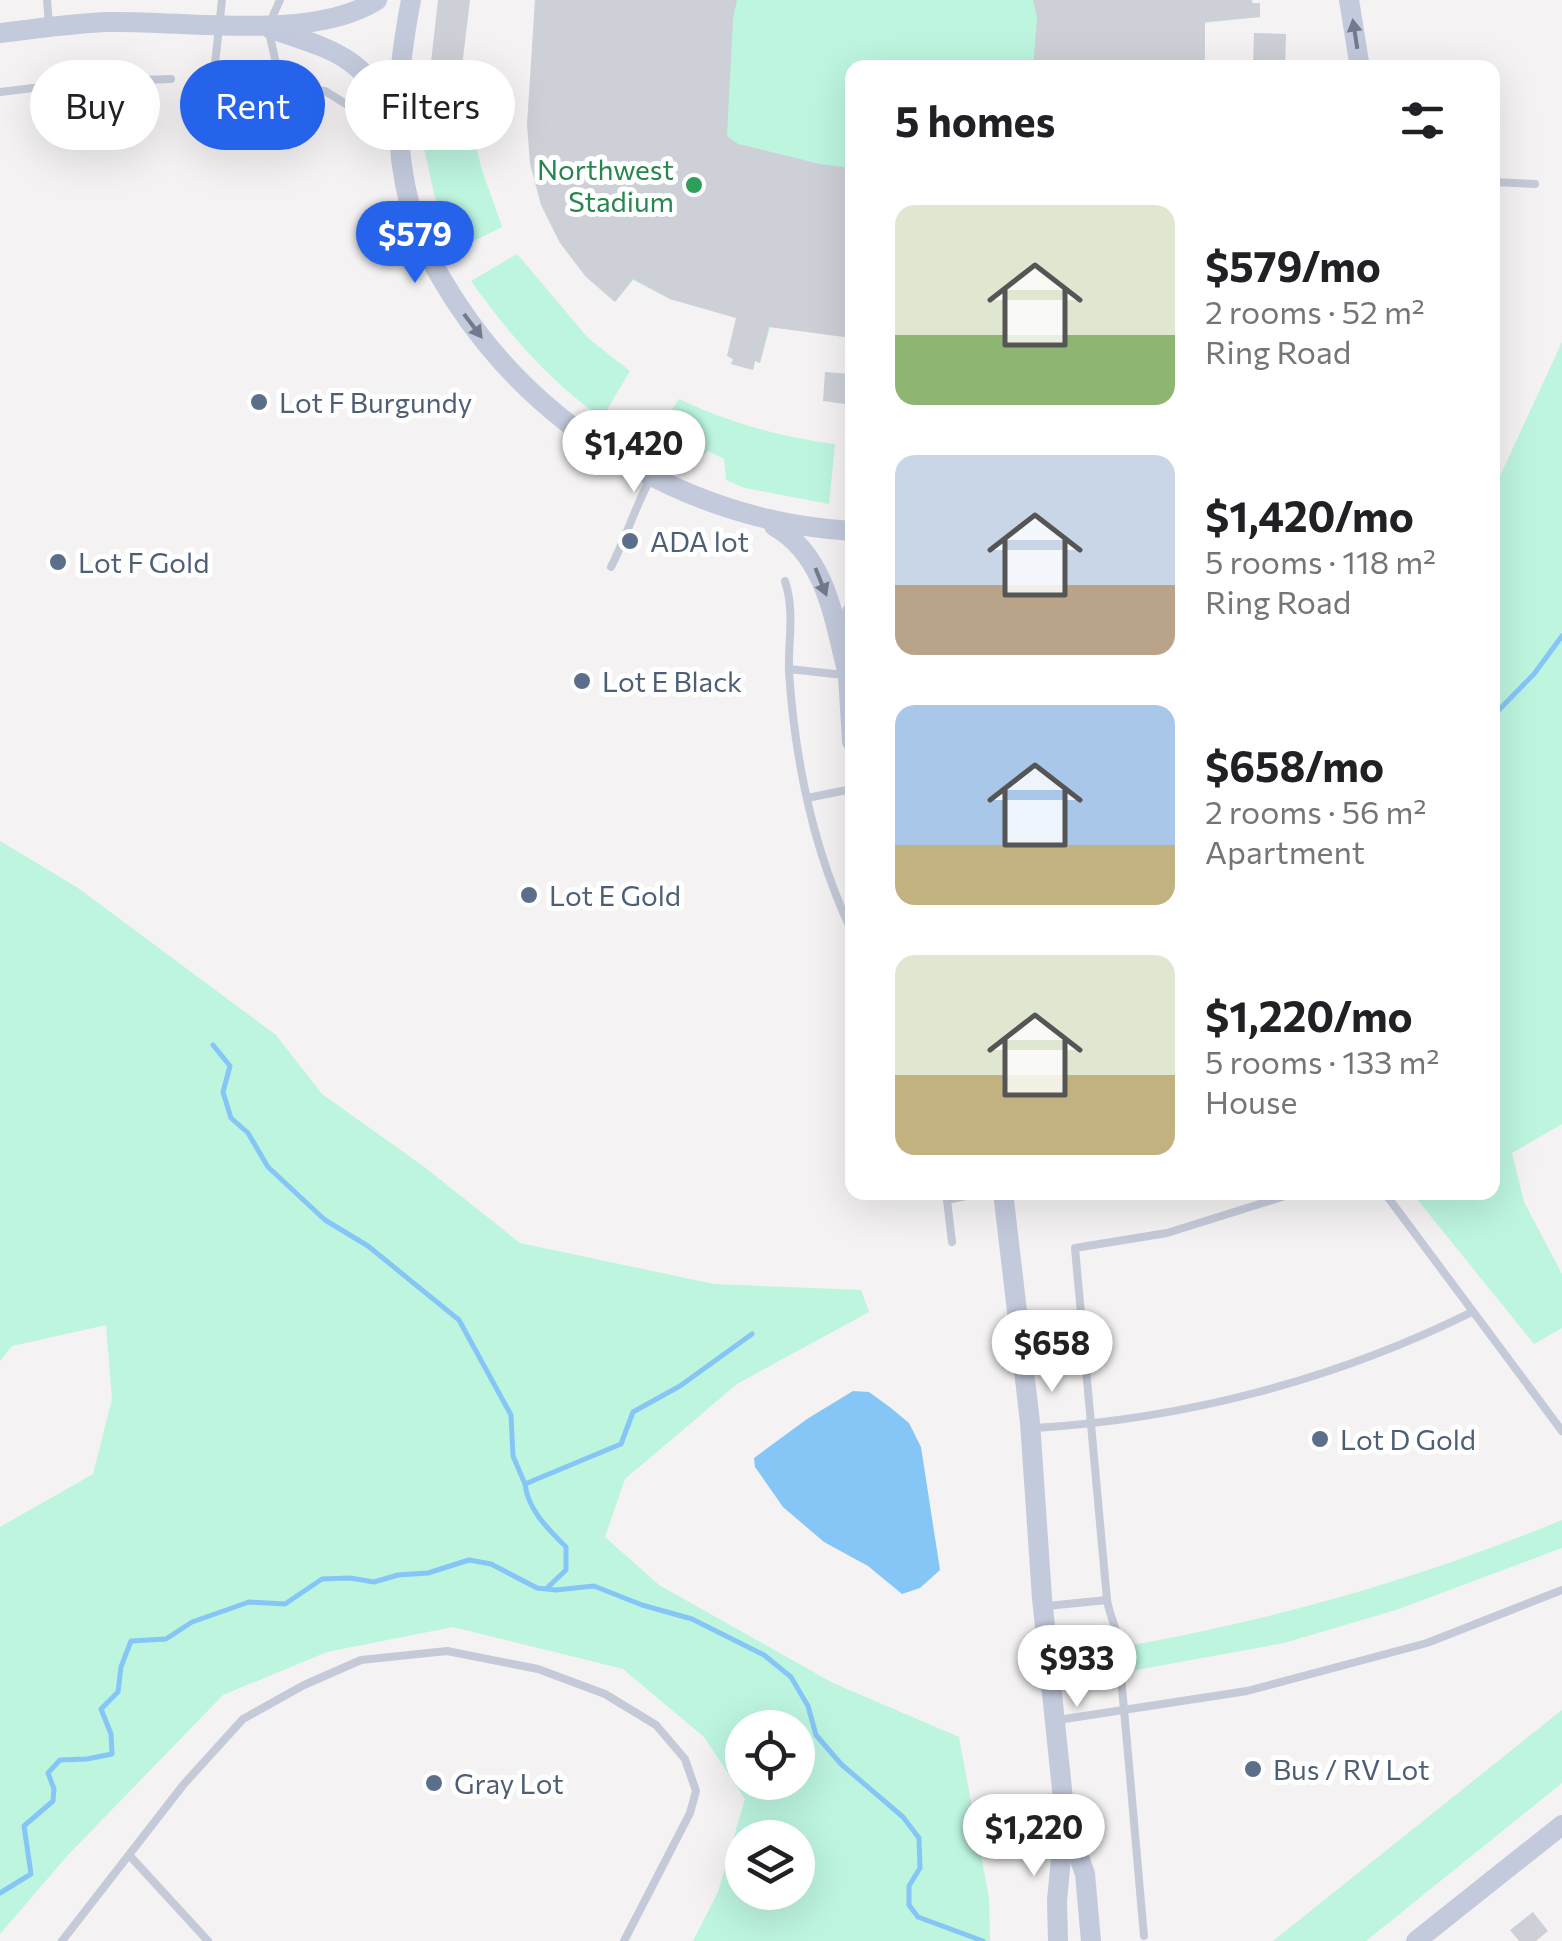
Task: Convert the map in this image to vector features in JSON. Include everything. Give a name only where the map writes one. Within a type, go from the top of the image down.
[{"type":"main road","points":[[0,34],[106,22],[268,27],[356,11],[377,0]]},
{"type":"main road","points":[[401,60],[411,0]]},
{"type":"main road","points":[[1349,0],[1359,60]]},
{"type":"main road","points":[[268,27],[351,60]]},
{"type":"main road","points":[[399,150],[412,215],[437,274],[473,328],[520,383],[572,428],[652,476],[687,492],[756,516],[805,527],[845,530]]},
{"type":"main road","points":[[756,516],[795,539],[809,556],[845,658]]},
{"type":"main road","points":[[1004,1200],[1030,1428],[1042,1606],[1065,1818],[1057,1900],[1058,1941]]},
{"type":"main road","points":[[1065,1818],[1085,1874],[1102,1941]]},
{"type":"main road","points":[[1416,1941],[1562,1825]]},
{"type":"main road","points":[[1085,1874],[1091,1941]]},
{"type":"lane","points":[[47,0],[49,28]]},
{"type":"lane","points":[[215,60],[222,0]]},
{"type":"lane","points":[[275,60],[268,27],[280,0]]},
{"type":"lane","points":[[0,92],[84,82],[172,79]]},
{"type":"lane","points":[[1500,182],[1535,184]]},
{"type":"lane","points":[[610,567],[652,476]]},
{"type":"lane","points":[[785,581],[792,601],[789,669],[807,798],[845,917]]},
{"type":"lane","points":[[789,669],[845,675]]},
{"type":"lane","points":[[807,798],[845,790]]},
{"type":"lane","points":[[947,1200],[952,1242]]},
{"type":"lane","points":[[1144,1936],[1075,1248],[1167,1233],[1272,1200]]},
{"type":"lane","points":[[1390,1200],[1562,1431]]},
{"type":"lane","points":[[1030,1428],[1092,1425],[1216,1402],[1286,1384],[1416,1340],[1472,1312]]},
{"type":"lane","points":[[1053,1720],[1247,1691],[1427,1643],[1562,1590]]},
{"type":"lane","points":[[1042,1606],[1108,1600]]},
{"type":"lane","points":[[62,1941],[184,1784],[243,1719],[304,1685],[361,1660],[447,1650],[538,1670],[605,1694],[656,1725],[685,1759],[696,1790],[690,1813],[624,1941]]},
{"type":"lane","points":[[130,1856],[208,1941]]},
{"type":"green space","name":"Northwest Stadium","points":[[535,0],[1260,3],[1260,17],[1205,23],[1205,60],[845,60],[845,337],[770,327],[760,363],[755,361],[753,370],[731,364],[733,359],[727,356],[737,318],[670,299],[633,280],[615,302],[580,268],[556,234],[541,200],[533,164],[530,88]]},
{"type":"green space","points":[[424,150],[477,150],[502,227],[454,251],[438,211]]},
{"type":"green space","points":[[517,254],[589,339],[630,371],[602,418],[530,355],[471,281]]},
{"type":"green space","points":[[1562,342],[1562,1124],[1512,1153],[1524,1202],[1562,1274],[1562,1328],[1534,1344],[1418,1200],[1500,1200],[1500,476]]},
{"type":"green space","points":[[679,399],[756,428],[835,444],[829,504],[745,488],[726,480],[724,459],[708,451],[690,466],[648,446]]},
{"type":"green space","points":[[0,841],[78,888],[276,1035],[322,1094],[423,1166],[520,1243],[714,1284],[861,1290],[869,1312],[737,1384],[625,1479],[605,1537],[659,1585],[833,1683],[959,1737],[989,1898],[990,1941],[693,1941],[718,1892],[725,1868],[725,1910],[815,1910],[815,1820],[739,1820],[745,1800],[815,1800],[815,1710],[725,1710],[725,1769],[704,1737],[623,1669],[453,1627],[327,1652],[223,1695],[68,1855],[0,1934],[0,1527],[93,1474],[112,1399],[106,1325],[12,1346],[0,1361]]},
{"type":"green space","points":[[1562,1520],[1562,1548],[1399,1609],[1284,1643],[1125,1672],[1122,1647],[1346,1596],[1455,1561]]},
{"type":"green space","points":[[1562,1710],[1562,1783],[1366,1941],[1273,1941]]},
{"type":"water","points":[[853,1391],[869,1392],[891,1408],[909,1423],[921,1447],[940,1570],[920,1588],[902,1594],[868,1566],[824,1542],[783,1507],[755,1467],[754,1458]]},
{"type":"building","points":[[438,0],[470,0],[463,60],[431,60]]},
{"type":"building","name":"Northwest Stadium","points":[[535,0],[737,0],[727,136],[738,144],[845,167],[845,337],[769,327],[760,363],[755,361],[753,370],[731,364],[733,359],[727,356],[736,318],[670,299],[633,279],[615,302],[586,277],[560,243],[541,205],[530,164],[527,124]]},
{"type":"building","points":[[1033,0],[1260,3],[1260,17],[1205,22],[1205,60],[1034,60],[1037,18]]},
{"type":"building","points":[[1254,33],[1286,34],[1285,60],[1253,60]]},
{"type":"building","points":[[825,372],[845,373],[845,404],[823,401]]},
{"type":"building","points":[[1533,1912],[1548,1931],[1536,1941],[1519,1941],[1510,1930]]},
{"type":"waterway","points":[[1500,709],[1534,674],[1562,636]]},
{"type":"waterway","points":[[213,1045],[230,1066],[223,1092],[231,1118],[248,1133],[268,1167],[325,1220],[368,1246],[459,1320],[511,1415],[513,1456],[525,1484]]},
{"type":"waterway","points":[[547,1588],[566,1570],[566,1547],[535,1511],[525,1484],[621,1444],[633,1412],[680,1386],[752,1334]]},
{"type":"waterway","points":[[0,1893],[31,1874],[24,1826],[53,1801],[54,1789],[48,1773],[60,1760],[112,1754],[111,1734],[101,1709],[118,1692],[121,1667],[131,1641],[166,1639],[192,1622],[249,1602],[285,1604],[322,1579],[374,1582],[428,1573],[469,1560],[491,1564],[537,1588],[594,1586],[692,1619],[764,1655],[791,1677],[808,1706],[816,1735],[841,1764],[903,1817],[919,1838],[920,1868],[909,1886],[909,1905],[918,1917],[983,1941]]},
{"type":"place","name":"Northwest Stadium","points":[[694,185]]},
{"type":"place","name":"Lot F Burgundy","points":[[259,402]]},
{"type":"place","name":"ADA lot","points":[[630,541]]},
{"type":"place","name":"Lot F Gold","points":[[58,562]]},
{"type":"place","name":"Lot E Black","points":[[582,681]]},
{"type":"place","name":"Lot E Gold","points":[[529,895]]},
{"type":"place","name":"Lot D Gold","points":[[1320,1439]]},
{"type":"place","name":"Bus / RV Lot","points":[[1253,1769]]},
{"type":"place","name":"Gray Lot","points":[[434,1783]]}]
